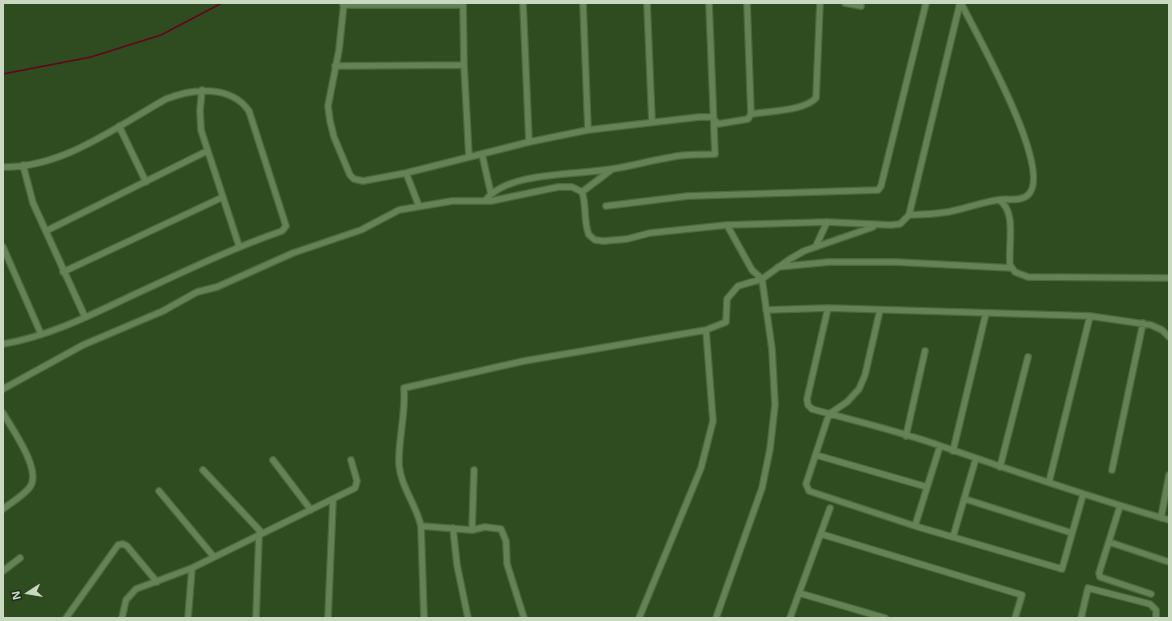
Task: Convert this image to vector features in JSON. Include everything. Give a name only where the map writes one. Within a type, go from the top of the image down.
[{"type":"street","points":[[523,3],[529,142]]},
{"type":"street","points":[[583,3],[588,130]]},
{"type":"street","points":[[647,3],[652,122]]},
{"type":"street","points":[[485,201],[491,194],[502,187],[566,172],[611,170],[673,156],[715,154],[712,118],[709,3]]},
{"type":"street","points":[[468,157],[463,4],[344,4],[339,50],[328,106],[330,121],[350,174],[354,179],[363,181],[406,173],[529,142],[588,130],[699,117],[712,118],[718,124],[748,119],[751,114],[747,3]]},
{"type":"street","points":[[751,114],[803,106],[812,102],[816,98],[820,3]]},
{"type":"street","points":[[845,3],[861,6]]},
{"type":"street","points":[[606,206],[688,196],[878,190],[881,186],[926,3]]},
{"type":"street","points":[[909,216],[948,212],[999,200],[1023,198],[1032,190],[1034,182],[1027,142],[1017,114],[961,3]]},
{"type":"street","points":[[3,389],[83,345],[151,316],[197,292],[217,287],[294,253],[361,230],[399,210],[420,206],[461,200],[485,201],[558,187],[572,187],[582,192],[584,198],[586,228],[589,235],[595,240],[604,241],[650,233],[727,225],[827,222],[877,226],[900,224],[909,216],[961,3]]},
{"type":"street","points":[[335,66],[464,65]]},
{"type":"street","points":[[202,90],[200,110],[201,130],[239,246]]},
{"type":"street","points":[[3,167],[23,165],[68,155],[166,99],[177,95],[202,90],[233,96],[243,102],[249,111],[286,220],[286,226],[282,231],[239,246],[85,317],[41,334],[3,344]]},
{"type":"street","points":[[118,126],[146,182]]},
{"type":"street","points":[[46,232],[207,151]]},
{"type":"street","points":[[482,154],[491,194]]},
{"type":"street","points":[[23,165],[33,203],[63,272],[85,317]]},
{"type":"street","points":[[582,192],[611,170]]},
{"type":"street","points":[[406,173],[420,206]]},
{"type":"street","points":[[63,272],[222,197]]},
{"type":"street","points":[[999,200],[1008,208],[1010,218],[1010,259],[1012,268]]},
{"type":"street","points":[[816,246],[827,222]]},
{"type":"street","points":[[716,618],[757,505],[770,449],[775,405],[772,349],[762,279],[752,270],[727,225]]},
{"type":"street","points":[[424,618],[421,526],[419,516],[403,486],[399,465],[405,405],[404,388],[524,361],[706,330],[726,322],[727,299],[738,286],[762,279],[790,258],[816,246],[877,226]]},
{"type":"street","points":[[3,248],[41,334]]},
{"type":"street","points":[[778,267],[829,262],[895,262],[1012,268],[1028,278],[1169,278]]},
{"type":"street","points":[[766,310],[828,308],[1090,316],[1151,324],[1162,330],[1169,337]]},
{"type":"street","points":[[828,308],[807,399],[808,405],[812,409],[940,446],[1049,482],[1083,495],[1169,520]]},
{"type":"street","points":[[880,310],[865,375],[859,389],[840,408],[829,414],[806,484],[809,491],[916,526],[1062,569],[1083,495]]},
{"type":"street","points":[[954,451],[986,313]]},
{"type":"street","points":[[1049,482],[1090,316]]},
{"type":"street","points":[[1112,470],[1143,323]]},
{"type":"street","points":[[639,618],[701,468],[713,421],[706,330]]},
{"type":"street","points":[[906,436],[925,351]]},
{"type":"street","points":[[1000,467],[1028,357]]},
{"type":"street","points":[[3,413],[26,452],[33,478],[29,488],[3,509]]},
{"type":"street","points":[[916,526],[940,446]]},
{"type":"street","points":[[816,455],[927,487]]},
{"type":"street","points":[[953,537],[976,458]]},
{"type":"street","points":[[272,460],[311,510]]},
{"type":"street","points":[[122,618],[126,600],[130,593],[136,589],[192,568],[355,488],[357,481],[351,460]]},
{"type":"street","points":[[203,470],[261,533],[256,618]]},
{"type":"street","points":[[472,530],[474,470]]},
{"type":"street","points":[[1161,518],[1169,475]]},
{"type":"street","points":[[159,491],[214,557]]},
{"type":"street","points":[[965,499],[1072,533]]},
{"type":"street","points":[[328,618],[333,500]]},
{"type":"street","points":[[1120,506],[1099,573],[1100,577],[1151,594]]},
{"type":"street","points":[[790,618],[830,508]]},
{"type":"street","points":[[421,526],[472,530],[485,528],[501,529],[506,541],[507,564],[524,618]]},
{"type":"street","points":[[453,528],[457,565],[468,618]]},
{"type":"street","points":[[821,534],[1022,595],[1015,618]]},
{"type":"street","points":[[1109,542],[1169,562]]},
{"type":"street","points":[[66,618],[118,545],[123,544],[126,546],[157,582]]},
{"type":"street","points":[[3,571],[20,558]]},
{"type":"street","points":[[188,618],[192,568]]},
{"type":"street","points":[[1081,618],[1088,588],[1150,604],[1156,610],[1156,618]]},
{"type":"street","points":[[800,593],[885,618]]},
{"type":"waterway","points":[[3,74],[91,57],[161,35],[222,3]]}]
